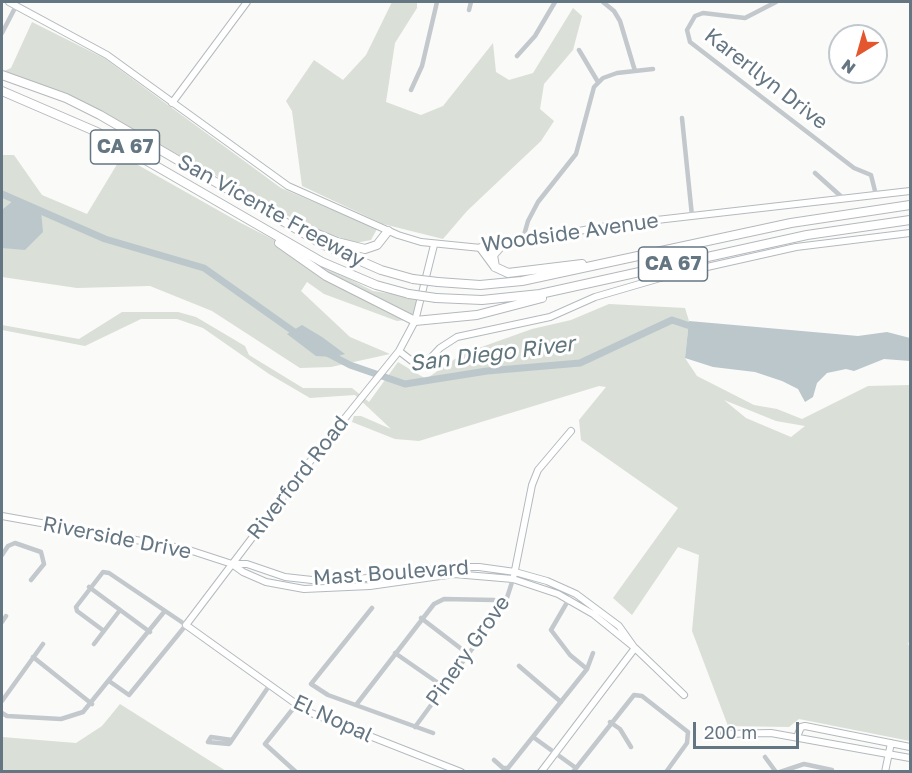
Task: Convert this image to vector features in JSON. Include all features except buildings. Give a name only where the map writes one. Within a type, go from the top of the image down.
[{"type":"highway","name":"San Vicente Freeway","points":[[2,75],[66,98],[100,115],[354,260],[413,279],[480,285],[522,281],[791,223],[910,205]]},
{"type":"highway","name":"San Vicente Freeway","points":[[2,91],[98,132],[339,270],[409,294],[436,298],[501,299],[582,286],[807,235],[910,220]]},
{"type":"highway","points":[[227,189],[317,234],[356,248],[371,248],[388,231]]},
{"type":"highway","points":[[242,216],[326,276],[416,321],[477,315],[582,286]]},
{"type":"highway","points":[[495,267],[493,255],[502,245]]},
{"type":"highway","points":[[481,248],[495,267],[517,274],[621,260]]},
{"type":"main road","name":"Woodside Avenue","points":[[9,2],[18,4],[107,55],[288,186],[388,231],[434,245],[481,248],[613,225],[910,191]]},
{"type":"main road","points":[[172,103],[247,2]]},
{"type":"main road","points":[[399,351],[417,365],[425,364],[440,348],[456,337],[550,317],[595,297],[667,276],[796,247],[910,232]]},
{"type":"main road","name":"Riverford Road","points":[[186,625],[399,351],[416,321],[434,245]]},
{"type":"main road","points":[[514,575],[532,485],[538,470],[571,431]]},
{"type":"main road","name":"Riverside Drive","points":[[2,516],[186,549],[232,564]]},
{"type":"main road","name":"Mast Boulevard","points":[[232,564],[243,572],[283,585],[321,590],[452,567],[479,567],[547,581],[576,594],[619,626],[635,648]]},
{"type":"main road","name":"Mast Boulevard","points":[[514,575],[569,599],[593,614],[635,648]]},
{"type":"main road","name":"El Nopal","points":[[186,625],[296,705],[320,718],[461,771]]},
{"type":"main road","points":[[541,771],[635,648],[684,695]]},
{"type":"main road","points":[[797,737],[805,726],[910,747]]},
{"type":"main road","points":[[724,734],[747,731],[797,737],[910,758]]},
{"type":"main road","points":[[885,771],[891,743]]},
{"type":"street","points":[[411,90],[422,66],[437,2]]},
{"type":"street","points":[[469,10],[471,2]]},
{"type":"street","points":[[517,57],[536,36],[555,2]]},
{"type":"street","points":[[603,2],[612,9],[620,21],[635,71]]},
{"type":"street","name":"Karerllyn Drive","points":[[776,2],[745,18],[703,12],[695,16],[687,30],[690,42],[854,168],[871,175],[876,195]]},
{"type":"street","points":[[2,33],[18,4]]},
{"type":"street","points":[[579,50],[598,82]]},
{"type":"street","points":[[522,242],[528,221],[538,202],[576,154],[594,87],[598,82],[617,73],[653,69]]},
{"type":"street","points":[[682,118],[692,216]]},
{"type":"street","points":[[815,173],[844,199]]},
{"type":"street","points":[[2,555],[8,546],[15,543],[41,552],[44,564],[31,580]]},
{"type":"street","points":[[104,631],[77,611],[77,604],[101,573],[109,573],[186,625]]},
{"type":"street","name":"Pinery Grove","points":[[415,727],[505,604],[514,575]]},
{"type":"street","points":[[89,587],[150,632]]},
{"type":"street","points":[[356,705],[430,606],[444,599],[494,600],[505,604]]},
{"type":"street","points":[[569,599],[550,630],[570,656],[587,669]]},
{"type":"street","points":[[372,608],[311,684],[328,695],[433,733]]},
{"type":"street","points":[[94,644],[120,610]]},
{"type":"street","points":[[2,713],[62,719],[83,712],[92,704],[164,612]]},
{"type":"street","points":[[2,622],[6,616]]},
{"type":"street","points":[[421,618],[468,654]]},
{"type":"street","name":"Riverford Road","points":[[110,681],[129,695],[186,625]]},
{"type":"street","points":[[2,701],[43,644]]},
{"type":"street","points":[[494,760],[503,768],[508,768],[587,669],[593,652]]},
{"type":"street","points":[[395,653],[444,687]]},
{"type":"street","points":[[33,657],[92,704]]},
{"type":"street","points":[[519,666],[561,702]]},
{"type":"street","points":[[232,740],[269,686]]},
{"type":"street","points":[[533,737],[555,751],[574,770],[610,722],[634,695],[642,696],[688,732],[687,743],[666,771]]},
{"type":"street","points":[[296,705],[265,744],[296,771]]},
{"type":"street","points":[[610,722],[620,729],[631,747]]},
{"type":"street","points":[[765,757],[776,771]]},
{"type":"street","points":[[780,771],[804,764],[832,770]]},
{"type":"shaded area","points":[[392,2],[417,2],[417,8],[395,43],[386,102],[421,115],[443,106],[493,43],[496,72],[509,80],[533,73],[573,8],[582,16],[573,50],[544,84],[540,109],[554,121],[541,141],[467,211],[443,239],[383,224],[302,186],[292,111],[286,101],[314,60],[343,80],[366,55]]},
{"type":"shaded area","points":[[32,22],[104,58],[281,188],[377,229],[371,240],[355,243],[299,222],[114,119],[2,72],[11,68]]},
{"type":"shaded area","points":[[2,155],[14,155],[42,195],[87,214],[122,156],[239,222],[373,291],[418,298],[413,319],[397,321],[324,294],[307,282],[301,291],[350,337],[390,354],[331,367],[300,368],[212,311],[150,286],[77,288],[2,277]]},
{"type":"shaded area","points":[[14,200],[41,211],[43,232],[25,250],[2,248],[2,210]]},
{"type":"shaded area","points":[[609,304],[685,308],[689,321],[685,358],[697,376],[754,405],[777,409],[802,419],[868,386],[910,385],[910,640],[908,644],[910,647],[910,741],[799,719],[789,727],[728,726],[692,631],[699,555],[678,547],[632,615],[613,598],[678,508],[581,440],[579,420],[606,387],[599,386],[419,441],[395,439],[352,422],[354,416],[361,416],[391,429],[355,395],[310,398],[269,374],[203,328],[177,319],[141,319],[85,346],[2,330],[2,325],[79,339],[122,312],[178,312],[196,317],[245,346],[249,355],[303,388],[352,388],[369,402],[398,362],[426,379],[462,354],[532,329],[571,320]],"holes":[[[724,400],[776,421],[805,426],[791,437],[746,418]]]},
{"type":"shaded area","points":[[689,321],[858,336],[887,332],[910,338],[910,361],[884,359],[854,371],[846,369],[827,373],[817,383],[813,397],[805,402],[798,389],[782,381],[755,372],[713,367],[685,358]]},
{"type":"shaded area","points":[[302,325],[345,354],[335,357],[316,356],[287,334]]},
{"type":"shaded area","points":[[120,704],[226,771],[2,771],[2,737],[76,743],[102,726]]},
{"type":"waterway","name":"San Diego River","points":[[2,194],[105,239],[204,268],[300,336]]},
{"type":"waterway","name":"San Diego River","points":[[327,353],[350,365],[405,384],[487,371],[580,363],[672,320],[696,328]]}]
